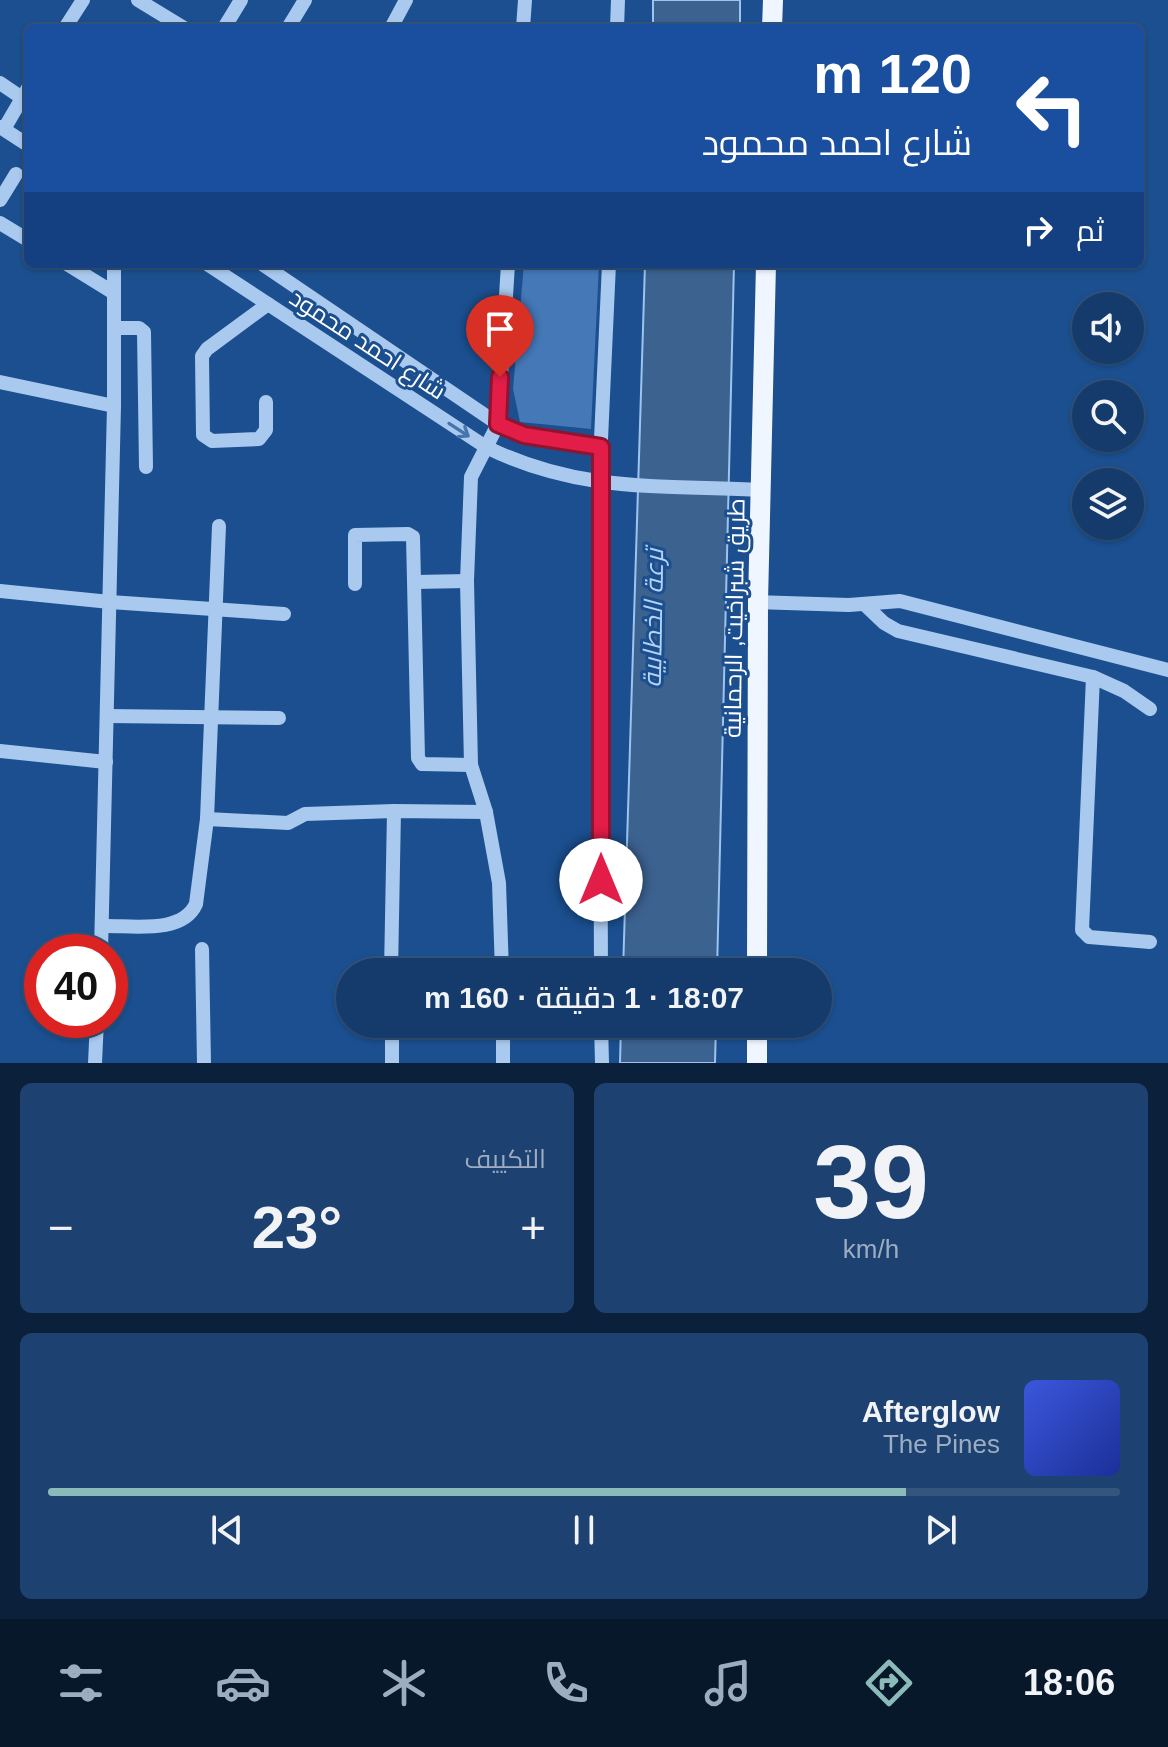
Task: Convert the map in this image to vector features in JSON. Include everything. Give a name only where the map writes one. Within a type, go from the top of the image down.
[{"type":"main road","points":[[772,24],[773,0]]},
{"type":"main road","name":"طريق شبراخيت, الرحمانية","points":[[757,958],[758,602],[766,268]]},
{"type":"main road","points":[[757,1038],[757,1063]]},
{"type":"street","points":[[68,24],[83,0]]},
{"type":"street","points":[[138,0],[177,24]]},
{"type":"street","points":[[226,24],[241,0]]},
{"type":"street","points":[[290,24],[305,0]]},
{"type":"street","points":[[393,24],[406,0]]},
{"type":"street","points":[[523,24],[525,0]]},
{"type":"street","points":[[617,24],[618,0]]},
{"type":"street","points":[[0,83],[24,95]]},
{"type":"street","points":[[24,99],[2,128],[24,142]]},
{"type":"street","points":[[0,200],[16,174]]},
{"type":"street","points":[[0,223],[24,238]]},
{"type":"street","points":[[73,268],[114,293]]},
{"type":"street","points":[[102,934],[114,406],[114,268]]},
{"type":"street","name":"شارع احمد محمود","points":[[213,268],[486,447],[539,470],[599,483],[761,490]]},
{"type":"street","name":"شارع احمد محمود","points":[[268,268],[498,424],[524,435],[601,447]]},
{"type":"street","points":[[502,958],[499,883],[486,812],[471,765],[467,581],[471,477],[498,424],[508,268]]},
{"type":"street","points":[[601,958],[599,483],[609,268]]},
{"type":"street","points":[[266,402],[266,430],[259,439],[212,441],[203,435],[202,356],[207,349],[268,304]]},
{"type":"street","points":[[114,328],[139,328],[144,332],[146,467]]},
{"type":"street","points":[[0,382],[114,406]]},
{"type":"street","points":[[102,926],[163,925],[191,915],[196,904],[207,819],[219,526]]},
{"type":"street","points":[[355,584],[353,539],[357,534],[408,534],[413,537],[418,758],[422,764],[471,765]]},
{"type":"street","points":[[415,582],[467,581]]},
{"type":"street","points":[[0,591],[284,614]]},
{"type":"street","points":[[758,602],[864,604],[900,601],[1168,670]]},
{"type":"street","points":[[864,604],[884,623],[898,631],[1093,677],[1124,691],[1150,709]]},
{"type":"street","points":[[1093,677],[1082,930],[1089,937],[1150,942]]},
{"type":"street","points":[[107,716],[279,718]]},
{"type":"street","points":[[0,751],[106,762]]},
{"type":"street","points":[[391,958],[394,811]]},
{"type":"street","points":[[207,819],[288,823],[305,814],[486,812]]},
{"type":"street","points":[[202,949],[204,1063]]},
{"type":"street","points":[[95,1063],[96,1038]]},
{"type":"street","points":[[392,1038],[392,1063]]},
{"type":"street","points":[[503,1038],[503,1063]]},
{"type":"street","points":[[601,1038],[602,1063]]},
{"type":"water","points":[[653,0],[740,0],[740,24],[653,24]]},
{"type":"water","name":"ترعة الخطابية","points":[[645,268],[734,268],[717,958],[623,958]]},
{"type":"water","points":[[621,1038],[716,1038],[715,1063],[620,1063]]},
{"type":"building","points":[[524,268],[599,268],[591,429],[520,422],[513,389]]},
{"type":"route","points":[[500,377],[498,424],[524,435],[601,447],[601,880]]}]
